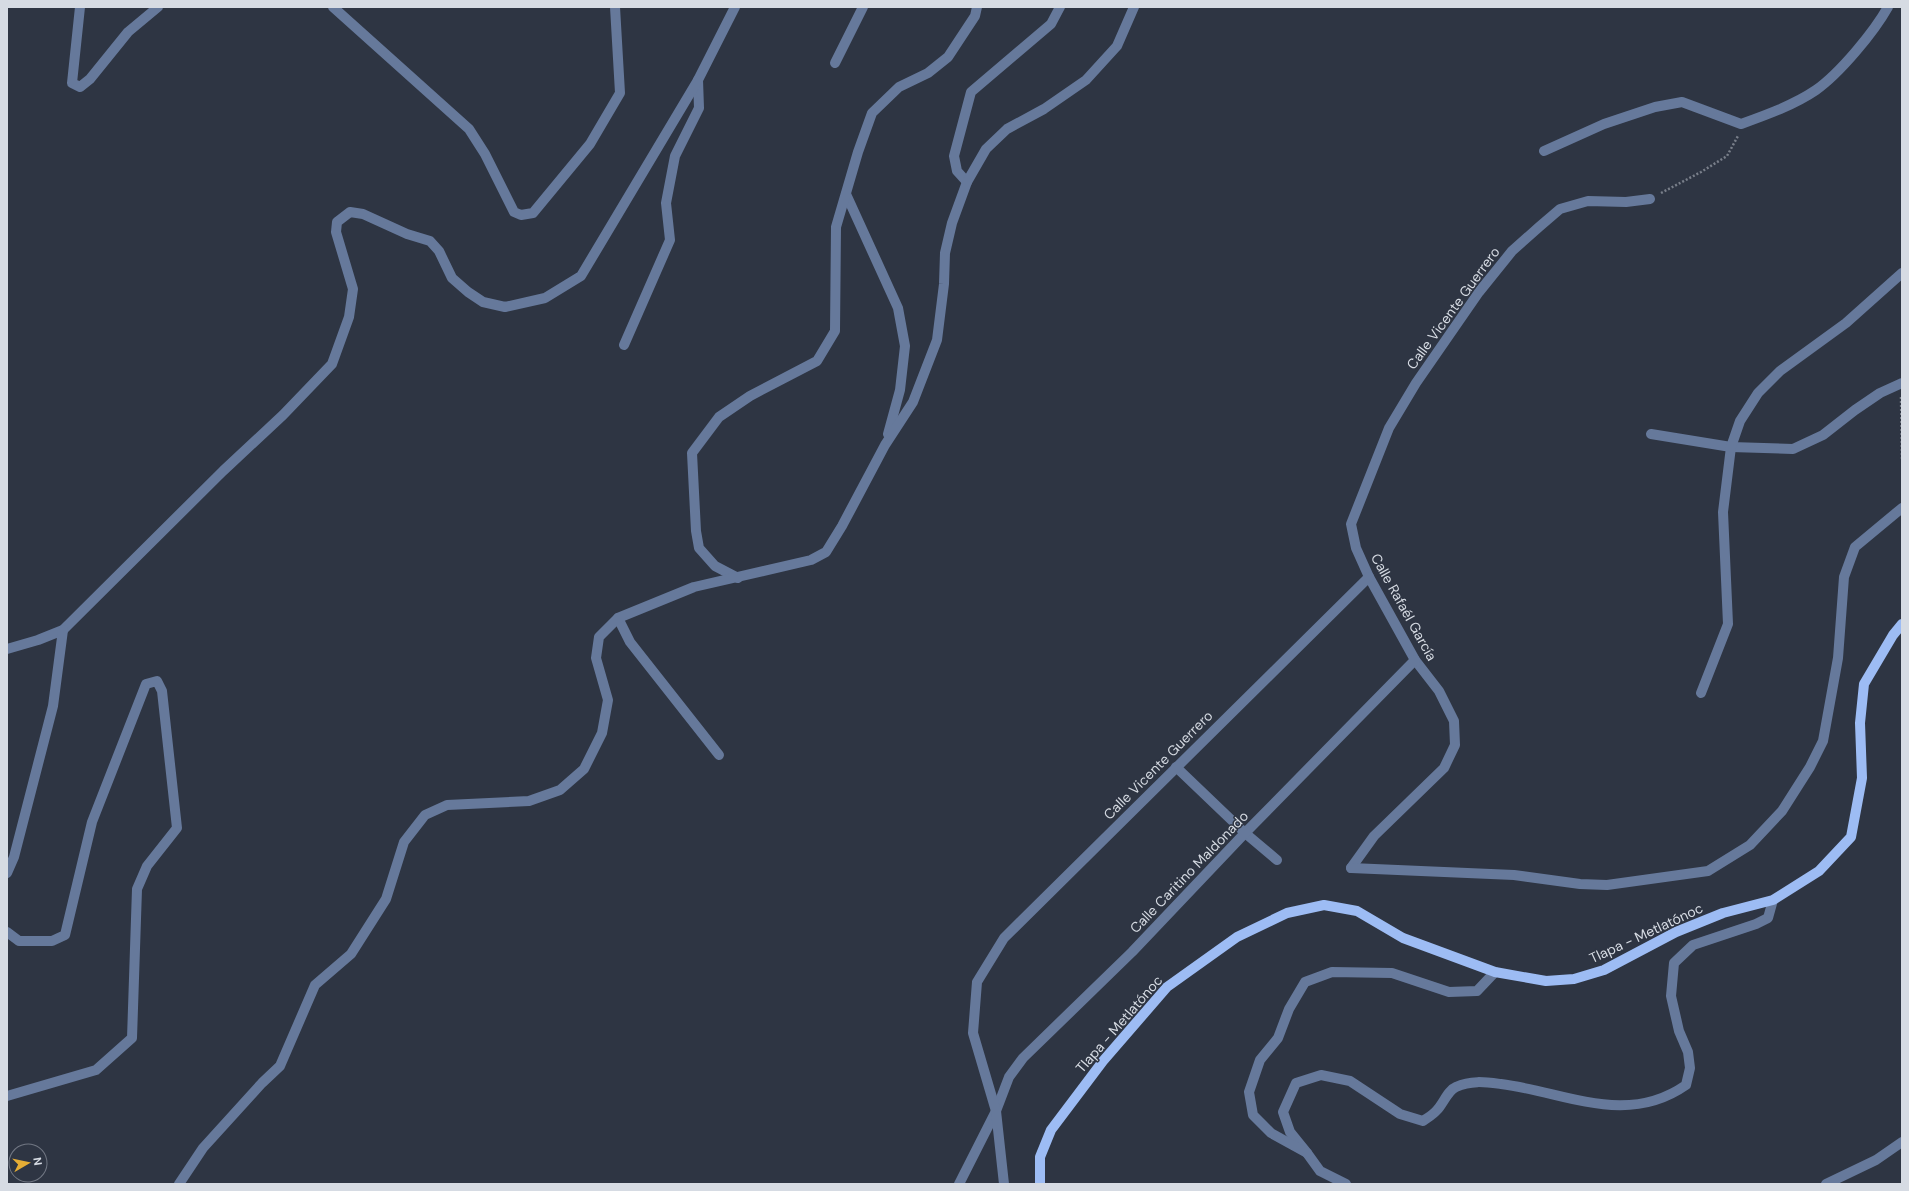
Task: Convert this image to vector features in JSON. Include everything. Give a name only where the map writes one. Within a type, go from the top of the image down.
[{"type":"main road","name":"Tlapa - Metlatónoc","points":[[1040,1184],[1040,1157],[1051,1130],[1103,1062],[1167,987],[1237,937],[1287,913],[1324,905],[1357,911],[1403,938],[1495,972],[1546,981],[1574,979],[1604,970],[1676,932],[1723,913],[1773,900],[1819,871],[1851,837],[1862,778],[1860,723],[1864,684],[1893,635],[1902,624]]},
{"type":"street","points":[[80,7],[72,83],[80,87],[90,79],[128,32],[158,7]]},
{"type":"street","points":[[333,7],[470,129],[486,154],[514,212],[521,215],[533,213],[590,144],[620,93],[615,7]]},
{"type":"street","points":[[7,649],[38,640],[63,630],[223,471],[284,414],[332,364],[349,317],[353,289],[336,232],[337,222],[341,218],[350,212],[363,214],[407,234],[430,241],[439,251],[452,278],[468,292],[483,302],[505,307],[545,298],[581,276],[698,80],[736,7]]},
{"type":"street","points":[[835,63],[863,7]]},
{"type":"street","points":[[738,578],[715,566],[699,548],[696,530],[692,453],[719,417],[750,396],[818,361],[835,331],[836,227],[858,152],[872,113],[899,86],[928,73],[948,57],[974,16],[977,7]]},
{"type":"street","points":[[967,182],[957,171],[954,156],[971,92],[1051,24],[1060,7]]},
{"type":"street","points":[[179,1184],[203,1148],[262,1083],[280,1066],[315,985],[351,954],[355,948],[386,899],[404,842],[425,815],[447,805],[529,801],[560,790],[584,769],[602,733],[608,700],[596,658],[599,637],[618,618],[694,587],[811,560],[826,552],[842,526],[884,446],[913,402],[938,340],[944,284],[945,253],[952,223],[967,182],[986,149],[1007,128],[1044,109],[1086,80],[1117,46],[1134,7]]},
{"type":"street","points":[[1544,151],[1604,124],[1655,106],[1682,102],[1741,124],[1771,113],[1816,90],[1842,66],[1880,21],[1888,7]]},
{"type":"street","points":[[624,345],[670,240],[666,203],[675,156],[699,108],[698,80]]},
{"type":"street","points":[[846,194],[898,308],[905,346],[900,390],[884,446]]},
{"type":"street","name":"Calle Vicente Guerrero","points":[[1351,524],[1389,428],[1416,383],[1479,292],[1512,251],[1560,209],[1588,201],[1626,202],[1650,199]]},
{"type":"street","points":[[1701,693],[1728,624],[1723,512],[1731,447],[1740,421],[1758,392],[1780,371],[1846,323],[1902,273]]},
{"type":"street","points":[[1651,434],[1731,447],[1793,449],[1823,436],[1880,393],[1902,383]]},
{"type":"street","name":"Calle Rafaél García","points":[[1351,524],[1356,548],[1369,577],[1415,660],[1439,691],[1454,721],[1455,745],[1444,768],[1374,836],[1351,868],[1514,875],[1580,884],[1607,885],[1708,870],[1750,845],[1782,811],[1810,767],[1823,741],[1838,658],[1844,577],[1855,548],[1902,508]]},
{"type":"street","name":"Calle Vicente Guerrero","points":[[996,1111],[972,1033],[977,982],[1004,938],[1369,577]]},
{"type":"street","points":[[618,618],[630,642],[719,755]]},
{"type":"street","points":[[7,873],[14,858],[53,706],[63,630]]},
{"type":"street","name":"Calle Caritino Maldonado","points":[[959,1184],[996,1111],[1009,1077],[1023,1058],[1132,952],[1245,833],[1415,660]]},
{"type":"street","points":[[7,932],[19,941],[52,941],[65,935],[92,822],[146,684],[157,681],[162,692],[176,828],[148,866],[137,889],[132,1038],[96,1070],[7,1096]]},
{"type":"street","points":[[1176,767],[1245,833],[1277,860]]},
{"type":"street","points":[[1346,1184],[1320,1171],[1290,1132],[1283,1112],[1296,1083],[1321,1075],[1350,1081],[1400,1114],[1423,1121],[1436,1111],[1455,1087],[1477,1081],[1521,1086],[1598,1105],[1635,1105],[1671,1095],[1686,1085],[1690,1068],[1688,1052],[1679,1031],[1671,996],[1674,963],[1693,945],[1756,924],[1768,918],[1773,900]]},
{"type":"street","points":[[1307,1153],[1271,1133],[1253,1115],[1249,1092],[1260,1060],[1278,1038],[1289,1009],[1305,982],[1332,972],[1392,973],[1449,992],[1477,991],[1495,972]]},
{"type":"street","points":[[996,1111],[1004,1184]]},
{"type":"street","points":[[1826,1184],[1876,1160],[1902,1142]]},
{"type":"path","points":[[1650,199],[1701,172],[1727,156],[1739,134],[1741,124]]},
{"type":"path","points":[[1902,383],[1902,460]]}]
